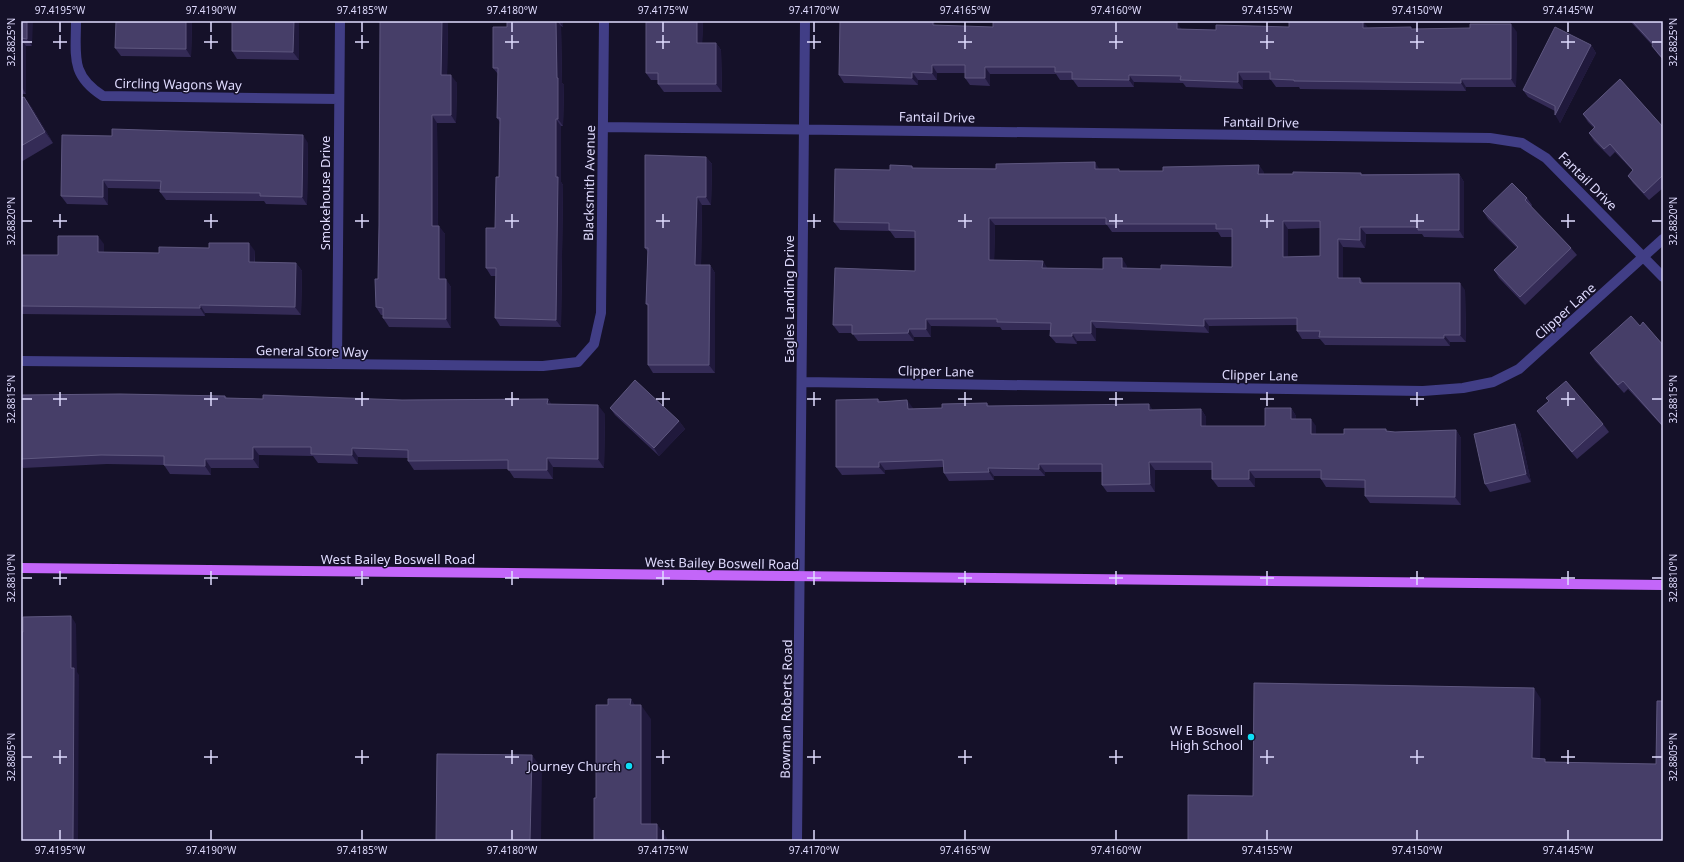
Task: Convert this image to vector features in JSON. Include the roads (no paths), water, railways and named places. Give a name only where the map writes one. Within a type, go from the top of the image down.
[{"type":"main road","name":"West Bailey Boswell Road","points":[[21,568],[561,573],[800,578],[1663,585]]},
{"type":"street","name":"Circling Wagons Way","points":[[76,21],[76,64],[88,86],[103,96],[339,99]]},
{"type":"street","name":"Smokehouse Drive","points":[[337,364],[340,21]]},
{"type":"street","name":"Blacksmith Avenue","points":[[594,344],[601,313],[604,21]]},
{"type":"street","name":"Eagles Landing Drive","points":[[800,578],[805,21]]},
{"type":"street","name":"Fantail Drive","points":[[603,127],[804,128],[1490,138],[1522,143],[1546,158],[1663,277]]},
{"type":"street","name":"Clipper Lane","points":[[802,382],[1422,390],[1463,388],[1493,382],[1519,369],[1663,239]]},
{"type":"street","name":"General Store Way","points":[[21,361],[543,366],[578,362],[594,344]]},
{"type":"street","name":"Bowman Roberts Road","points":[[797,841],[800,578]]},
{"type":"place","name":"W E Boswell High School","points":[[1251,737]]},
{"type":"place","name":"Journey Church","points":[[629,766]]}]
